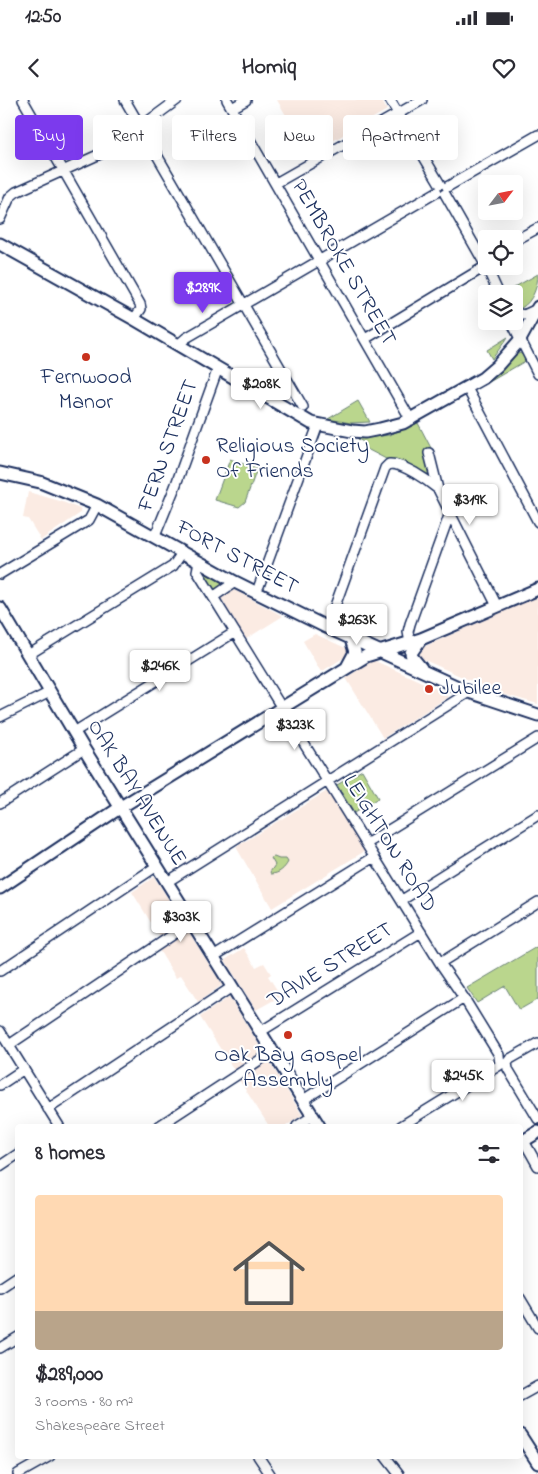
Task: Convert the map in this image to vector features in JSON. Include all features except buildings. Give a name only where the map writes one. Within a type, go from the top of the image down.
[{"type":"main road","points":[[0,244],[134,319],[278,404],[318,425],[341,430],[365,432],[388,428],[411,420],[467,388],[497,366],[520,340],[537,308]]},
{"type":"main road","name":"FORT STREET","points":[[0,473],[40,482],[97,505],[235,582],[327,628],[469,692],[538,715]]},
{"type":"main road","points":[[0,888],[121,807],[366,656],[415,641],[538,589]]},
{"type":"main road","name":"OAK BAY AVENUE","points":[[0,608],[74,732],[316,1121]]},
{"type":"main road","points":[[347,667],[355,652],[351,639]]},
{"type":"main road","points":[[415,641],[412,657],[425,673]]},
{"type":"main road","points":[[523,1141],[538,1132]]},
{"type":"main road","points":[[523,1440],[538,1463]]},
{"type":"street","points":[[23,100],[140,304],[141,309],[134,319]]},
{"type":"street","points":[[125,100],[134,115]]},
{"type":"street","points":[[157,115],[177,100]]},
{"type":"street","points":[[230,104],[246,100]]},
{"type":"street","points":[[390,100],[478,249]]},
{"type":"street","points":[[276,183],[422,100]]},
{"type":"street","name":"PEMBROKE STREET","points":[[230,104],[411,420]]},
{"type":"street","points":[[178,345],[186,338],[243,304],[538,135]]},
{"type":"street","points":[[0,217],[10,197],[16,192],[93,157]]},
{"type":"street","points":[[160,160],[303,407]]},
{"type":"street","points":[[523,236],[538,228]]},
{"type":"street","points":[[365,339],[478,266]]},
{"type":"street","points":[[523,315],[537,308]]},
{"type":"street","points":[[515,330],[538,374]]},
{"type":"street","name":"FERN STREET","points":[[155,536],[218,368]]},
{"type":"street","points":[[467,388],[538,522]]},
{"type":"street","points":[[259,586],[318,425]]},
{"type":"street","points":[[429,453],[438,489],[497,606]]},
{"type":"street","points":[[327,628],[385,468],[389,464],[395,464],[424,479],[438,489]]},
{"type":"street","points":[[0,574],[89,520],[97,505]]},
{"type":"street","points":[[415,641],[408,632],[410,624],[450,513]]},
{"type":"street","points":[[28,656],[173,566],[182,552]]},
{"type":"street","name":"LEIGHTON ROAD","points":[[199,562],[197,571],[538,1119]]},
{"type":"street","points":[[213,597],[235,582]]},
{"type":"street","points":[[74,732],[235,632]]},
{"type":"street","points":[[0,717],[50,692]]},
{"type":"street","points":[[167,882],[469,692]]},
{"type":"street","points":[[366,844],[538,738]]},
{"type":"street","points":[[0,803],[84,748]]},
{"type":"street","name":"DAVIE STREET","points":[[402,900],[538,815]]},
{"type":"street","points":[[213,957],[374,857]]},
{"type":"street","points":[[0,971],[157,866]]},
{"type":"street","points":[[440,963],[538,902]]},
{"type":"street","points":[[9,1045],[192,922]]},
{"type":"street","name":"DAVIE STREET","points":[[260,1032],[421,932]]},
{"type":"street","points":[[48,1109],[232,987]]},
{"type":"street","points":[[302,1100],[464,998]]},
{"type":"street","points":[[0,1030],[58,1124]]},
{"type":"street","points":[[404,1124],[538,1042]]},
{"type":"street","points":[[162,1124],[272,1052]]},
{"type":"street","points":[[0,1085],[24,1069]]},
{"type":"street","points":[[523,1144],[538,1166]]},
{"type":"street","points":[[0,1166],[15,1156]]},
{"type":"street","points":[[0,1288],[15,1278]]},
{"type":"street","points":[[523,1303],[538,1328]]},
{"type":"street","points":[[0,1348],[15,1339]]},
{"type":"street","points":[[523,1394],[538,1386]]},
{"type":"street","points":[[18,1474],[45,1459]]},
{"type":"street","points":[[261,1459],[270,1474]]},
{"type":"street","points":[[387,1459],[399,1474]]},
{"type":"shaded area","points":[[277,100],[381,100],[387,110],[378,115],[343,115],[343,135],[333,141],[333,115],[286,115]]},
{"type":"shaded area","points":[[28,492],[60,501],[80,509],[82,512],[41,540],[28,519],[23,518]]},
{"type":"shaded area","points":[[234,590],[283,616],[246,639],[221,598]]},
{"type":"shaded area","points":[[538,596],[538,704],[498,693],[420,658],[419,649]]},
{"type":"shaded area","points":[[315,634],[350,650],[348,655],[321,672],[303,641]]},
{"type":"shaded area","points":[[373,660],[446,693],[448,697],[383,738],[346,678]]},
{"type":"shaded area","points":[[327,791],[365,851],[272,908],[236,847]]},
{"type":"shaded area","points":[[154,877],[183,922],[160,937],[132,892]]},
{"type":"shaded area","points":[[188,931],[222,985],[198,1002],[181,975],[176,978],[159,950]]},
{"type":"shaded area","points":[[244,948],[256,967],[264,963],[271,974],[268,976],[281,996],[256,1010],[225,960]]},
{"type":"shaded area","points":[[229,997],[263,1051],[234,1070],[200,1017]]},
{"type":"shaded area","points":[[269,1061],[302,1115],[289,1124],[268,1124],[239,1080]]},
{"type":"green space","points":[[538,274],[532,298],[523,306],[523,285],[518,285]]},
{"type":"green space","points":[[508,337],[492,359],[487,350]]},
{"type":"green space","points":[[520,353],[527,360],[484,385],[514,356]]},
{"type":"green space","points":[[358,401],[370,422],[351,423],[328,419]]},
{"type":"green space","points":[[418,423],[431,448],[425,451],[428,474],[401,461],[388,460],[363,447],[365,443],[358,439],[389,435]]},
{"type":"green space","points":[[230,459],[257,469],[245,502],[239,507],[215,500]]},
{"type":"green space","points":[[203,570],[227,583],[213,592],[202,573]]},
{"type":"green space","points":[[362,770],[378,798],[354,813],[337,785]]},
{"type":"green space","points":[[271,858],[286,859],[288,862],[277,873],[271,874],[270,872],[275,865]]},
{"type":"green space","points":[[538,946],[538,999],[519,1010],[505,986],[477,1003],[467,988]]},
{"type":"place","name":"Fernwood Manor","points":[[86,357]]},
{"type":"place","name":"Religious Society Of Friends","points":[[206,460]]},
{"type":"place","name":"Jubilee","points":[[429,689]]},
{"type":"place","name":"Oak Bay Gospel Assembly","points":[[288,1035]]}]
